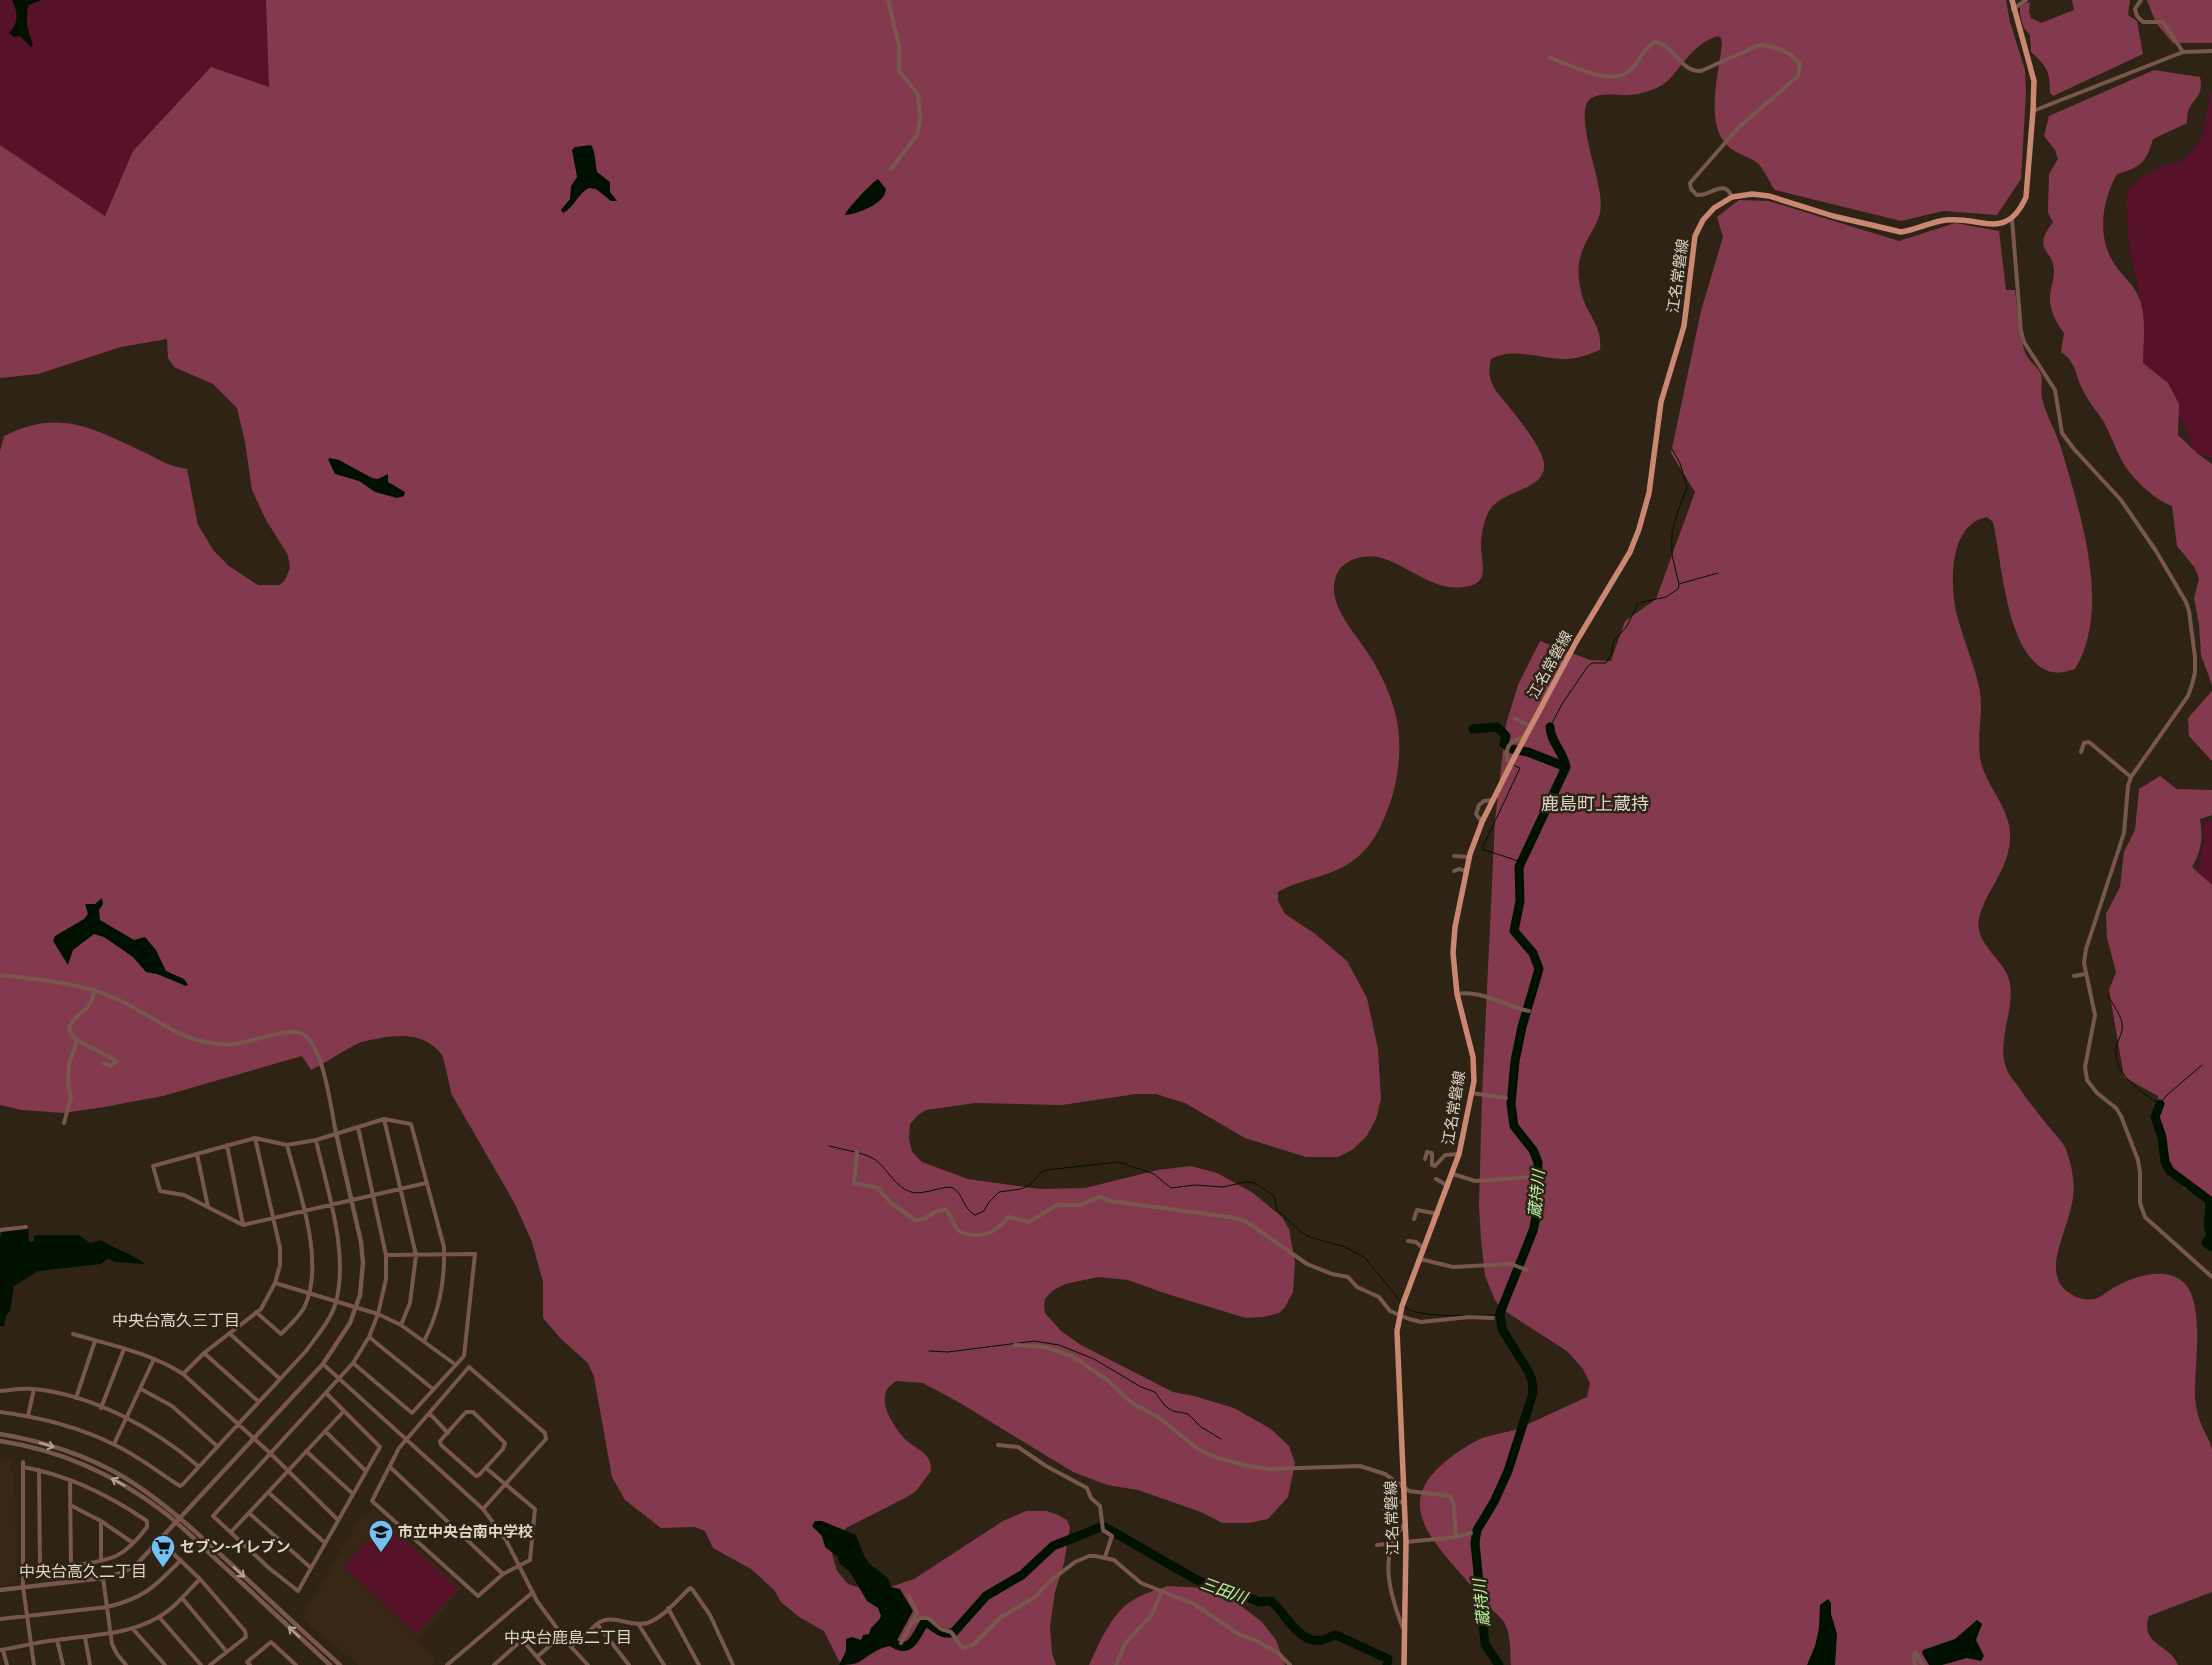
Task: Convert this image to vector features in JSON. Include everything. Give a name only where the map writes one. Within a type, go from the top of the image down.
[{"type":"main road","points":[[2012,0],[2032,74],[2033,111],[2026,197],[2012,219]]},
{"type":"main road","name":"江名常磐線","points":[[1404,1665],[1406,1542],[1396,1348],[1397,1331],[1403,1304],[1460,1154],[1474,1081],[1473,1057],[1457,994],[1453,953],[1455,927],[1466,871],[1482,822],[1511,764],[1576,642],[1630,552],[1639,529],[1649,493],[1661,402],[1684,326],[1695,236],[1703,220],[1714,208],[1732,197],[1752,194],[1769,196],[1833,216],[1900,232],[1957,219],[1990,226],[2012,219]]},
{"type":"street","points":[[888,0],[899,46],[899,72],[918,94],[920,113],[917,135],[891,169]]},
{"type":"street","points":[[2013,9],[2026,0]]},
{"type":"street","points":[[2141,0],[2135,8],[2137,16],[2143,22],[2163,22],[2183,52]]},
{"type":"street","points":[[1550,58],[1590,74],[1615,76],[1627,73],[1646,48],[1654,42],[1661,43],[1696,72],[1757,46],[1780,49],[1794,57],[1800,64],[1798,76],[1739,127],[1690,183],[1691,190],[1697,195],[1707,194],[1719,188],[1724,188],[1727,189],[1732,197]]},
{"type":"street","points":[[2033,111],[2183,52],[2212,50]]},
{"type":"street","points":[[2012,219],[2021,331],[2024,342],[2055,390],[2062,433],[2074,449],[2121,500],[2156,552],[2190,611],[2195,672],[2192,685],[2188,696],[2131,777],[2128,786],[2124,833],[2086,949],[2085,974],[2094,1014],[2085,1067],[2087,1080],[2097,1093],[2116,1108],[2122,1116],[2138,1160],[2140,1203],[2145,1217],[2212,1277]]},
{"type":"street","points":[[1515,718],[1530,727]]},
{"type":"street","points":[[1511,764],[1506,755],[1509,747],[1515,739],[1526,737]]},
{"type":"street","points":[[2081,752],[2084,743],[2089,742],[2131,777]]},
{"type":"street","points":[[1482,822],[1476,814],[1476,810],[1479,804],[1493,800]]},
{"type":"street","points":[[1454,856],[1469,857]]},
{"type":"street","points":[[1454,870],[1466,871]]},
{"type":"street","points":[[2074,976],[2085,974]]},
{"type":"street","points":[[0,975],[94,990],[203,1042],[234,1044],[289,1032],[302,1033],[312,1042],[319,1058],[361,1242],[363,1263],[362,1281],[355,1308],[341,1338],[323,1364],[137,1564],[122,1573],[103,1578],[0,1590]]},
{"type":"street","points":[[94,990],[89,1004],[70,1024],[70,1032],[77,1040],[114,1058],[116,1062],[111,1066],[103,1063]]},
{"type":"street","points":[[1457,994],[1469,993],[1484,996],[1529,1011]]},
{"type":"street","points":[[64,1123],[71,1097],[68,1085],[69,1064],[77,1040]]},
{"type":"street","points":[[1472,1093],[1506,1098]]},
{"type":"street","points":[[384,1119],[416,1255],[410,1303],[401,1325]]},
{"type":"street","points":[[424,1341],[439,1309],[444,1255],[426,1183],[411,1124],[384,1119],[316,1140],[287,1145],[255,1138],[153,1166],[160,1191],[184,1195],[243,1225],[426,1183]]},
{"type":"street","points":[[326,1393],[380,1448],[352,1494],[298,1592],[213,1516],[353,1363],[369,1336],[378,1314],[386,1279],[386,1255],[358,1127]]},
{"type":"street","points":[[183,1374],[204,1353],[256,1312],[267,1299],[275,1283],[280,1265],[280,1248],[255,1138]]},
{"type":"street","points":[[0,1412],[28,1416],[78,1430],[114,1444],[144,1461],[180,1486],[306,1351],[321,1330],[336,1301],[340,1271],[340,1248],[316,1140]]},
{"type":"street","points":[[227,1145],[243,1225]]},
{"type":"street","points":[[256,1312],[281,1334],[304,1308],[312,1274],[312,1260],[303,1211],[287,1145]]},
{"type":"street","points":[[858,1151],[854,1183],[878,1188],[891,1203],[916,1220],[924,1219],[935,1212],[945,1209],[950,1213],[959,1231],[970,1234],[982,1234],[994,1230],[1009,1217],[1029,1222],[1057,1205],[1080,1205],[1099,1197],[1111,1201],[1236,1218],[1247,1222],[1307,1264],[1332,1274],[1348,1277],[1360,1289],[1379,1297],[1390,1311],[1400,1315],[1421,1322],[1469,1317],[1493,1318]]},
{"type":"street","points":[[1425,1159],[1427,1152],[1432,1154],[1432,1165],[1435,1166],[1445,1154],[1460,1154]]},
{"type":"street","points":[[197,1154],[208,1206]]},
{"type":"street","points":[[1453,1174],[1475,1181],[1532,1177]]},
{"type":"street","points":[[1436,1179],[1448,1186]]},
{"type":"street","points":[[1414,1219],[1418,1210],[1438,1214]]},
{"type":"street","points":[[0,1230],[26,1227]]},
{"type":"street","points":[[1408,1241],[1416,1242],[1424,1249]]},
{"type":"street","points":[[353,1363],[412,1413],[464,1356],[475,1254],[386,1255]]},
{"type":"street","points":[[1420,1258],[1453,1267],[1512,1264],[1527,1270]]},
{"type":"street","points":[[275,1283],[378,1314],[401,1325],[456,1365]]},
{"type":"street","points":[[229,1333],[279,1378]]},
{"type":"street","points":[[73,1334],[168,1364],[183,1374],[252,1439],[270,1453],[338,1520]]},
{"type":"street","points":[[369,1336],[433,1389]]},
{"type":"street","points":[[76,1398],[95,1341]]},
{"type":"street","points":[[1015,1345],[1044,1347],[1072,1356],[1100,1374],[1132,1403],[1158,1417],[1198,1449],[1215,1457],[1268,1469],[1360,1466],[1385,1474],[1399,1482],[1404,1488],[1424,1494],[1450,1496],[1454,1506],[1456,1537]]},
{"type":"street","points":[[101,1408],[124,1349]]},
{"type":"street","points":[[204,1353],[258,1401]]},
{"type":"street","points":[[114,1444],[154,1359]]},
{"type":"street","points":[[323,1364],[483,1510],[506,1540],[533,1592],[562,1635],[588,1665]]},
{"type":"street","points":[[483,1510],[505,1484],[546,1439],[545,1433],[469,1367],[399,1448],[372,1501],[478,1596],[503,1574],[520,1567],[530,1560],[535,1509],[505,1484],[486,1468]]},
{"type":"street","points":[[141,1388],[172,1406],[217,1446]]},
{"type":"street","points":[[28,1416],[34,1389]]},
{"type":"street","points":[[0,1391],[34,1389],[76,1398],[126,1418],[162,1438],[198,1466]]},
{"type":"street","points":[[231,1532],[344,1411]]},
{"type":"street","points":[[470,1412],[502,1439],[505,1446],[486,1468],[479,1475],[474,1475],[444,1448],[440,1441],[463,1415],[470,1412]]},
{"type":"street","points":[[430,1414],[448,1433]]},
{"type":"street","points":[[325,1430],[366,1471]]},
{"type":"street","points":[[0,1434],[35,1441],[70,1452],[98,1464],[141,1488],[180,1519],[340,1665]]},
{"type":"street","points":[[0,1441],[35,1448],[68,1459],[104,1474],[136,1492],[176,1524],[330,1665]]},
{"type":"street","points":[[998,1445],[1018,1447],[1046,1466],[1087,1488],[1091,1498],[1100,1506],[1103,1530],[1112,1536],[1105,1557]]},
{"type":"street","points":[[306,1451],[352,1494]]},
{"type":"street","points":[[23,1568],[40,1568],[102,1560],[116,1556],[147,1527],[147,1521],[127,1507],[90,1488],[23,1464],[23,1568],[23,1587],[34,1665]]},
{"type":"street","points":[[390,1467],[503,1574]]},
{"type":"street","points":[[39,1470],[40,1568]]},
{"type":"street","points":[[70,1480],[71,1564]]},
{"type":"street","points":[[268,1492],[325,1543]]},
{"type":"street","points":[[1384,1509],[1390,1500],[1404,1503]]},
{"type":"street","points":[[70,1505],[101,1521],[133,1542]]},
{"type":"street","points":[[249,1513],[311,1568]]},
{"type":"street","points":[[101,1521],[102,1560]]},
{"type":"street","points":[[1404,1630],[1393,1597],[1387,1564],[1393,1543],[1405,1524]]},
{"type":"street","points":[[1406,1542],[1456,1537],[1471,1533]]},
{"type":"street","points":[[159,1540],[200,1579],[245,1631],[246,1637],[210,1665]]},
{"type":"street","points":[[1377,1545],[1393,1543]]},
{"type":"street","points":[[912,1624],[925,1617],[941,1629],[952,1633],[962,1647],[974,1644],[1001,1617],[1035,1597],[1050,1580],[1075,1562],[1089,1556],[1105,1557],[1122,1565],[1141,1583],[1194,1604],[1240,1635],[1278,1653],[1290,1665]]},
{"type":"street","points":[[0,1619],[107,1607],[143,1595],[182,1560]]},
{"type":"street","points":[[103,1578],[112,1644],[126,1665]]},
{"type":"street","points":[[6,1665],[2,1650],[30,1644],[110,1633],[132,1628],[159,1617],[182,1598],[200,1579]]},
{"type":"street","points":[[571,1647],[597,1624],[606,1619],[622,1620],[639,1625],[654,1620],[690,1588],[710,1615],[733,1665]]},
{"type":"street","points":[[1116,1665],[1124,1644],[1152,1614],[1162,1591]]},
{"type":"street","points":[[447,1665],[533,1592]]},
{"type":"street","points":[[901,1643],[912,1624],[917,1610],[909,1596]]},
{"type":"street","points":[[182,1598],[227,1652]]},
{"type":"street","points":[[668,1608],[699,1665]]},
{"type":"street","points":[[159,1617],[201,1665]]},
{"type":"street","points":[[597,1624],[629,1665]]},
{"type":"street","points":[[639,1625],[664,1665]]},
{"type":"street","points":[[132,1628],[165,1665]]},
{"type":"street","points":[[537,1657],[562,1635]]},
{"type":"street","points":[[85,1637],[90,1665]]},
{"type":"street","points":[[57,1640],[63,1665]]},
{"type":"street","points":[[494,1665],[499,1663],[522,1640],[544,1665]]},
{"type":"street","points":[[247,1664],[271,1642],[296,1665]]},
{"type":"street","points":[[1915,1665],[1915,1652],[1923,1665]]},
{"type":"shaded area","points":[[0,0],[266,0],[269,87],[133,151],[105,216],[0,145]]},
{"type":"shaded area","points":[[12,0],[42,0],[29,5],[27,10],[27,26],[33,46],[31,47],[20,36],[14,37],[9,33],[16,21]]},
{"type":"shaded area","points":[[266,0],[2006,0],[2010,22],[2025,70],[2026,92],[2021,179],[1997,215],[1943,211],[1901,221],[1775,190],[1758,163],[1737,153],[1721,137],[1715,112],[1716,83],[1722,44],[1721,38],[1718,36],[1695,49],[1669,80],[1657,88],[1634,94],[1609,94],[1593,97],[1589,100],[1585,117],[1586,130],[1601,208],[1598,219],[1582,251],[1579,275],[1583,298],[1599,333],[1600,350],[1571,359],[1516,353],[1491,359],[1490,375],[1496,391],[1538,447],[1544,464],[1543,473],[1538,480],[1502,499],[1488,513],[1481,539],[1483,573],[1478,582],[1464,587],[1441,585],[1388,560],[1373,556],[1357,558],[1346,563],[1339,570],[1334,582],[1334,594],[1338,606],[1373,661],[1392,703],[1399,732],[1396,780],[1382,824],[1371,843],[1361,854],[1341,868],[1278,892],[1278,901],[1285,914],[1314,933],[1347,961],[1367,998],[1378,1049],[1381,1099],[1376,1119],[1366,1137],[1352,1150],[1338,1157],[1306,1157],[1245,1138],[1185,1103],[1156,1094],[1136,1094],[1062,1105],[975,1103],[926,1110],[918,1115],[910,1124],[909,1139],[912,1152],[922,1162],[968,1179],[1040,1189],[1085,1188],[1158,1170],[1191,1166],[1217,1173],[1253,1193],[1282,1217],[1289,1229],[1295,1263],[1293,1292],[1285,1307],[1279,1313],[1263,1317],[1246,1318],[1128,1280],[1098,1277],[1065,1284],[1052,1291],[1045,1299],[1044,1305],[1045,1313],[1061,1331],[1081,1345],[1173,1392],[1234,1408],[1271,1429],[1289,1446],[1295,1463],[1288,1497],[1268,1519],[1249,1523],[1222,1523],[1201,1512],[1138,1490],[1107,1485],[1073,1472],[960,1403],[923,1383],[896,1381],[886,1391],[886,1407],[891,1420],[906,1440],[923,1452],[929,1460],[931,1471],[916,1491],[846,1528],[832,1554],[837,1571],[848,1584],[871,1591],[884,1589],[914,1579],[1003,1521],[1026,1511],[1047,1511],[1058,1515],[1067,1520],[1070,1527],[1064,1563],[1055,1592],[1050,1626],[1052,1653],[1056,1665],[841,1665],[824,1631],[799,1617],[781,1602],[774,1590],[751,1569],[713,1548],[705,1531],[695,1527],[661,1528],[625,1500],[612,1477],[594,1377],[588,1363],[561,1339],[543,1318],[543,1282],[532,1242],[515,1204],[452,1095],[442,1055],[428,1043],[420,1039],[403,1036],[369,1040],[357,1044],[311,1070],[302,1056],[163,1096],[64,1113],[22,1110],[0,1105],[0,452],[4,436],[24,427],[43,423],[78,425],[112,437],[175,467],[187,469],[198,525],[214,551],[229,566],[258,585],[280,585],[285,580],[290,568],[288,555],[266,520],[252,490],[245,442],[237,408],[213,384],[174,367],[168,358],[167,339],[121,347],[38,374],[0,378],[0,145],[105,216],[133,151],[211,67],[269,87]]},
{"type":"shaded area","points":[[2072,0],[2130,0],[2128,15],[2137,21],[2143,54],[2053,96],[2050,93],[2046,70],[2031,52],[2030,35],[2024,28],[2020,15],[2020,5],[2030,2],[2029,11],[2031,18],[2041,23],[2074,10]]},
{"type":"shaded area","points":[[2147,0],[2212,0],[2212,43],[2173,43],[2156,23]]},
{"type":"shaded area","points":[[2154,70],[2200,77],[2200,90],[2189,109],[2187,123],[2153,139],[2148,154],[2141,163],[2132,169],[2117,174],[2105,207],[2103,231],[2109,254],[2115,265],[2134,288],[2139,298],[2144,322],[2143,363],[2168,383],[2179,404],[2178,435],[2212,464],[2212,685],[2201,655],[2199,624],[2194,598],[2199,579],[2195,568],[2177,546],[2172,506],[2149,492],[2129,472],[2104,422],[2085,394],[2073,364],[2061,352],[2064,333],[2055,318],[2050,301],[2054,271],[2053,263],[2043,244],[2047,231],[2053,222],[2048,213],[2049,174],[2058,159],[2055,150],[2044,136],[2049,116]]},
{"type":"shaded area","points":[[2212,90],[2212,458],[2193,451],[2186,428],[2176,413],[2161,401],[2140,390],[2141,318],[2139,293],[2130,252],[2126,200],[2128,191],[2139,179],[2160,167],[2182,161],[2196,147],[2202,135]]},
{"type":"shaded area","points":[[591,145],[595,155],[597,172],[610,182],[610,192],[617,201],[611,201],[596,189],[589,188],[563,213],[561,210],[570,199],[571,186],[577,177],[572,150],[575,147]]},
{"type":"shaded area","points":[[878,179],[886,189],[881,199],[876,204],[857,213],[845,215],[870,185]]},
{"type":"shaded area","points":[[1739,200],[1769,201],[1899,241],[1955,223],[1999,231],[2006,290],[2015,290],[2020,333],[2024,349],[2027,357],[2041,375],[2041,395],[2062,451],[2084,531],[2092,590],[2091,618],[2086,645],[2075,669],[2053,672],[2037,664],[2025,650],[2016,630],[2009,607],[1993,522],[1987,517],[1975,522],[1965,531],[1959,542],[1953,570],[1954,599],[1980,692],[1980,760],[2005,812],[2010,830],[2010,840],[2005,861],[1982,908],[1978,926],[1988,948],[2007,974],[2010,985],[2011,997],[2003,1046],[2007,1070],[2065,1147],[2071,1167],[2074,1191],[2072,1204],[2057,1257],[2056,1269],[2060,1284],[2072,1295],[2089,1300],[2098,1298],[2127,1281],[2146,1275],[2166,1274],[2183,1282],[2190,1291],[2194,1304],[2197,1319],[2195,1395],[2199,1419],[2212,1450],[2212,1592],[2149,1616],[2147,1626],[2148,1633],[2152,1639],[2174,1658],[2178,1665],[1511,1665],[1509,1639],[1505,1624],[1432,1539],[1423,1520],[1420,1501],[1426,1483],[1444,1463],[1478,1440],[1514,1430],[1587,1397],[1590,1383],[1583,1369],[1567,1351],[1501,1308],[1495,1300],[1485,1276],[1479,1206],[1482,1096],[1495,821],[1506,724],[1518,685],[1540,641],[1590,660],[1611,661],[1625,621],[1656,599],[1695,492],[1671,453],[1701,311],[1723,237],[1717,217]]},
{"type":"shaded area","points":[[328,459],[339,460],[372,478],[378,479],[388,474],[388,482],[405,492],[404,496],[397,498],[375,492],[359,481],[335,474]]},
{"type":"shaded area","points":[[2212,691],[2212,761],[2189,736],[2188,718]]},
{"type":"shaded area","points":[[2160,776],[2177,789],[2212,790],[2212,815],[2200,819],[2201,843],[2192,867],[2212,885],[2212,1234],[2204,1197],[2184,1188],[2163,1161],[2158,1096],[2124,1077],[2109,990],[2116,972],[2107,938],[2106,914],[2120,887],[2124,852],[2135,830],[2139,789]]},
{"type":"shaded area","points":[[2204,821],[2212,821],[2212,886],[2200,879],[2199,862],[2204,842]]},
{"type":"shaded area","points":[[102,898],[103,904],[99,910],[100,920],[134,940],[145,937],[156,950],[166,971],[184,979],[188,985],[186,986],[157,974],[146,972],[133,957],[104,937],[94,934],[73,950],[68,965],[53,941],[55,936],[84,919],[88,914],[85,904],[95,904]]},
{"type":"shaded area","points":[[28,1228],[29,1242],[34,1241],[34,1236],[40,1235],[79,1235],[90,1243],[101,1240],[145,1264],[114,1262],[109,1258],[101,1264],[38,1271],[14,1286],[10,1311],[6,1316],[4,1326],[0,1326],[0,1238],[2,1232]]},
{"type":"shaded area","points":[[0,1459],[14,1461],[10,1467],[15,1477],[17,1583],[0,1586]]},
{"type":"shaded area","name":"市立中央台南中学校","points":[[373,1508],[462,1588],[417,1641],[436,1661],[432,1665],[358,1665],[301,1618],[363,1514],[367,1518]]},
{"type":"shaded area","points":[[815,1521],[822,1521],[856,1535],[868,1561],[886,1576],[891,1587],[900,1589],[913,1611],[895,1644],[878,1650],[856,1663],[839,1665],[846,1651],[846,1639],[852,1637],[861,1640],[863,1635],[869,1634],[871,1628],[881,1616],[878,1608],[867,1601],[850,1572],[839,1563],[838,1557],[825,1547],[822,1536],[812,1526]]},
{"type":"shaded area","points":[[385,1522],[458,1589],[416,1634],[344,1567]]},
{"type":"shaded area","points":[[1168,1586],[1205,1588],[1232,1599],[1262,1622],[1276,1640],[1285,1665],[1089,1665],[1113,1619],[1127,1604],[1147,1593]]},
{"type":"shaded area","points":[[1828,1599],[1831,1603],[1831,1614],[1837,1634],[1835,1665],[1807,1665],[1815,1646],[1819,1628],[1820,1605]]},
{"type":"shaded area","points":[[1977,1620],[1982,1624],[1976,1640],[1984,1656],[1981,1661],[1967,1658],[1942,1665],[1929,1665],[1922,1653],[1923,1650],[1955,1639]]},
{"type":"waterway","points":[[1550,727],[1562,704],[1588,666],[1592,663],[1606,663],[1612,653],[1613,642],[1627,626],[1638,603],[1666,597],[1678,589],[1679,584],[1672,555],[1672,532],[1687,488],[1680,463],[1672,449]]},
{"type":"waterway","points":[[1679,584],[1718,573]]},
{"type":"waterway","points":[[1473,729],[1497,727],[1506,736],[1504,744],[1512,749],[1528,752],[1566,767]]},
{"type":"waterway","name":"蔵持川","points":[[1499,1665],[1485,1644],[1475,1543],[1477,1530],[1494,1502],[1508,1471],[1533,1393],[1532,1380],[1528,1371],[1502,1329],[1500,1313],[1533,1231],[1536,1217],[1538,1162],[1533,1150],[1514,1126],[1511,1104],[1515,1061],[1522,1027],[1539,969],[1533,953],[1514,931],[1520,901],[1519,867],[1566,767],[1563,757],[1552,737],[1550,727]]},
{"type":"waterway","points":[[1504,744],[1505,750]]},
{"type":"waterway","points":[[1513,765],[1520,768],[1482,849],[1521,862]]},
{"type":"waterway","points":[[2108,995],[2122,1023],[2122,1030],[2116,1049],[2119,1067],[2130,1082],[2145,1094],[2160,1104],[2167,1095],[2202,1065]]},
{"type":"waterway","points":[[2160,1104],[2155,1117],[2162,1137],[2165,1162],[2170,1171],[2209,1200],[2209,1230],[2211,1235],[2206,1243],[2212,1247]]},
{"type":"waterway","points":[[829,1146],[855,1152]]},
{"type":"waterway","points":[[859,1153],[877,1161],[896,1183],[905,1190],[922,1193],[949,1187],[953,1188],[959,1193],[968,1209],[975,1215],[984,1211],[989,1202],[999,1192],[1021,1189],[1030,1185],[1040,1173],[1046,1170],[1119,1162],[1154,1174],[1171,1188],[1195,1185],[1223,1187],[1245,1182],[1255,1183],[1274,1196],[1277,1210],[1301,1232],[1310,1237],[1345,1247],[1365,1258],[1401,1302]]},
{"type":"waterway","points":[[1405,1307],[1423,1314],[1450,1316],[1501,1315]]},
{"type":"waterway","points":[[929,1351],[948,1352],[1034,1341],[1059,1345],[1094,1359],[1141,1387],[1155,1392],[1165,1406],[1173,1411],[1188,1414],[1201,1427],[1221,1439]]},
{"type":"waterway","name":"三田川","points":[[885,1639],[896,1645],[909,1645],[925,1622],[942,1632],[954,1632],[986,1596],[1022,1575],[1053,1546],[1101,1527]]},
{"type":"waterway","name":"三田川","points":[[1105,1527],[1195,1579],[1217,1588],[1233,1590],[1259,1602],[1271,1601],[1299,1633],[1306,1638],[1322,1640],[1336,1635],[1388,1659],[1387,1665]]},
{"type":"place","name":"市立中央台南中学校","points":[[381,1553]]},
{"type":"place","name":"セブン-イレブン","points":[[163,1568]]},
{"type":"district","name":"鹿島町上蔵持","points":[[1595,804]]},
{"type":"district","name":"中央台高久三丁目","points":[[176,1320]]},
{"type":"district","name":"中央台高久二丁目","points":[[83,1571]]},
{"type":"district","name":"中央台鹿島二丁目","points":[[568,1637]]}]
